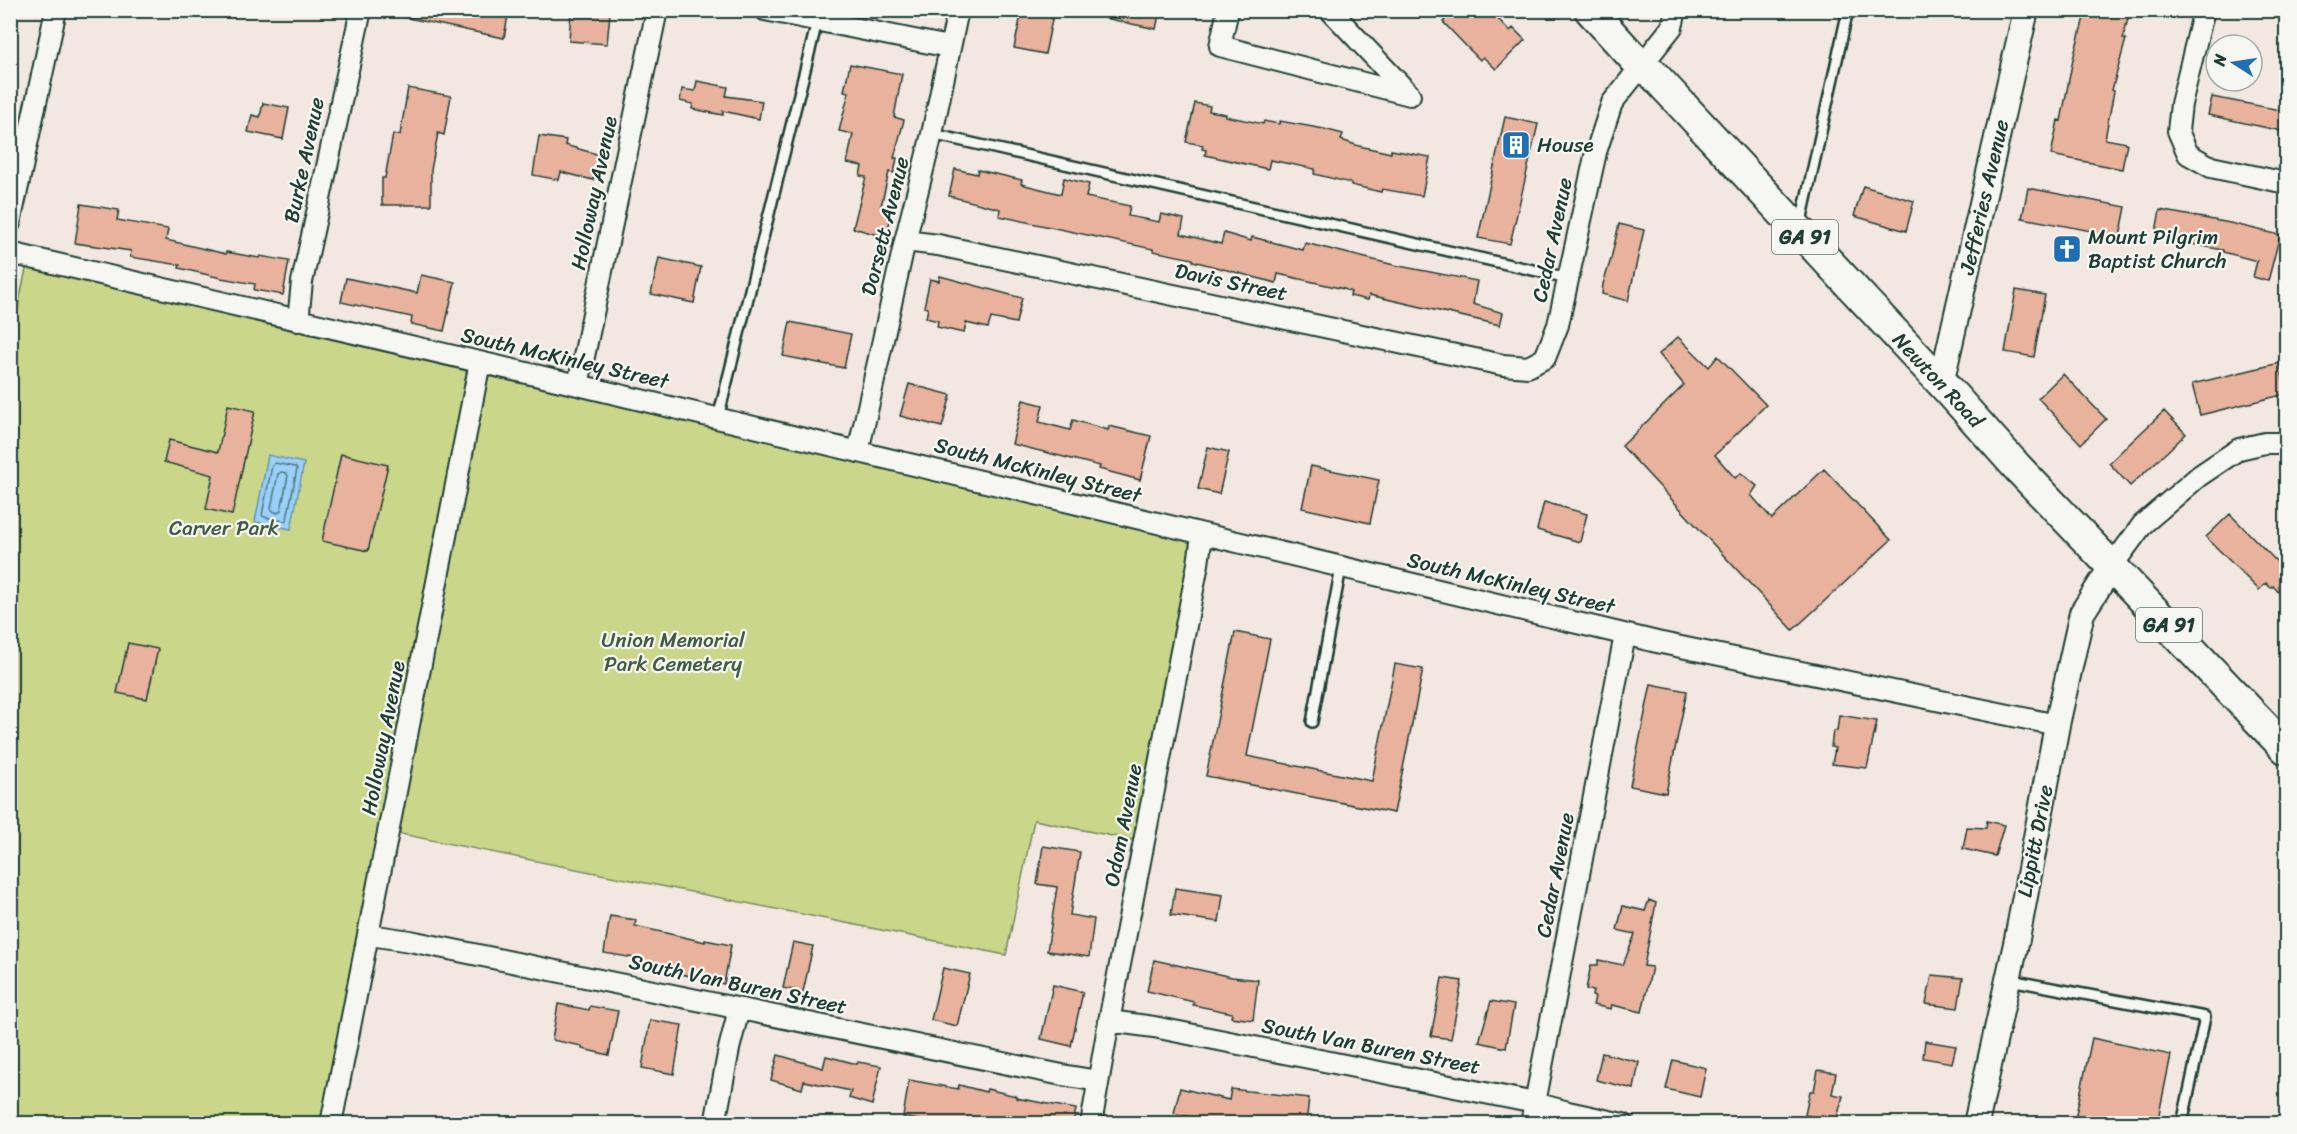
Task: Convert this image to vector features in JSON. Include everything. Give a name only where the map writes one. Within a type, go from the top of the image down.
[{"type":"main road","name":"Newton Road","points":[[1590,10],[1799,230],[2017,467],[2286,749]]},
{"type":"street","points":[[10,223],[56,10]]},
{"type":"street","name":"Burke Avenue","points":[[298,321],[302,282],[361,10]]},
{"type":"street","name":"Holloway Avenue","points":[[578,385],[657,10]]},
{"type":"street","points":[[765,10],[819,16],[949,47]]},
{"type":"street","name":"Dorsett Avenue","points":[[858,452],[905,241],[932,134],[958,10]]},
{"type":"street","points":[[1228,10],[1220,46],[1410,95],[1330,10]]},
{"type":"street","name":"Cedar Avenue","points":[[1545,358],[1558,325],[1596,152],[1612,103],[1672,27],[1676,10]]},
{"type":"street","name":"Jefferies Avenue","points":[[1941,384],[2026,10]]},
{"type":"street","points":[[2204,10],[2181,104],[2178,131],[2188,154],[2211,166],[2286,183]]},
{"type":"street","name":"Davis Street","points":[[905,241],[949,248],[1503,365],[1528,367],[1545,358]]},
{"type":"street","name":"South McKinley Street","points":[[10,253],[718,418],[1625,635],[2057,725]]},
{"type":"street","name":"Holloway Avenue","points":[[331,1124],[370,935],[480,362]]},
{"type":"street","points":[[2112,566],[2143,524],[2199,476],[2239,449],[2265,443],[2286,443]]},
{"type":"street","name":"Odom Avenue","points":[[1091,1124],[1108,1021],[1202,535]]},
{"type":"street","name":"Lippitt Drive","points":[[1976,1124],[2082,613],[2112,566]]},
{"type":"street","name":"Cedar Avenue","points":[[1531,1124],[1625,635]]},
{"type":"street","name":"South Van Buren Street","points":[[370,935],[410,941],[1098,1081]]},
{"type":"street","points":[[715,1124],[739,1009]]},
{"type":"street","name":"South Van Buren Street","points":[[1108,1021],[1166,1030],[1535,1103],[1568,1113],[1623,1124]]},
{"type":"lane","points":[[1799,230],[1848,10]]},
{"type":"lane","points":[[718,418],[819,16]]},
{"type":"lane","points":[[932,134],[1568,279]]},
{"type":"lane","points":[[1312,722],[1341,568]]},
{"type":"lane","points":[[2007,980],[2205,1017],[2182,1124]]},
{"type":"green space","name":"Carver Park","points":[[27,264],[472,367],[323,1123],[33,1124],[11,1119],[10,345]]},
{"type":"green space","name":"Union Memorial Park Cemetery","points":[[487,370],[1195,539],[1137,841],[1034,820],[1006,955],[396,833]]},
{"type":"water","points":[[268,455],[304,463],[291,529],[255,522]]},
{"type":"building","points":[[403,10],[509,10],[504,38],[403,17]]},
{"type":"building","points":[[571,10],[610,13],[607,44],[569,41]]},
{"type":"building","points":[[1025,10],[1054,10],[1045,54],[1014,48],[1021,15]]},
{"type":"building","points":[[1104,10],[1160,10],[1156,29],[1104,18]]},
{"type":"building","points":[[1436,10],[1489,10],[1510,31],[1513,28],[1525,40],[1496,69],[1483,57],[1480,60],[1443,22],[1445,20]]},
{"type":"building","points":[[2086,10],[2130,10],[2123,39],[2126,39],[2112,90],[2114,91],[2105,139],[2127,143],[2122,169],[2051,155]]},
{"type":"building","points":[[850,64],[902,74],[894,117],[904,120],[894,158],[897,158],[894,173],[889,172],[881,206],[893,209],[886,237],[853,228],[866,177],[860,176],[862,166],[847,163],[853,134],[839,131],[849,92],[844,91]]},
{"type":"building","points":[[697,81],[728,87],[726,96],[762,101],[759,119],[723,111],[723,115],[692,109],[693,104],[680,101],[682,89],[695,91]]},
{"type":"building","points":[[408,88],[451,96],[444,135],[438,133],[431,170],[431,205],[382,205],[382,178],[385,178],[393,134],[400,135]]},
{"type":"building","points":[[2212,97],[2286,111],[2286,132],[2208,115]]},
{"type":"building","points":[[263,103],[289,108],[283,139],[248,132],[252,115],[260,117]]},
{"type":"building","points":[[1195,103],[1210,106],[1209,111],[1226,114],[1225,116],[1263,124],[1264,121],[1279,124],[1280,121],[1324,129],[1343,134],[1341,140],[1359,146],[1391,153],[1391,150],[1430,157],[1422,196],[1382,189],[1381,192],[1351,185],[1351,183],[1314,174],[1315,169],[1270,160],[1268,169],[1205,155],[1206,150],[1202,149],[1203,145],[1186,142]]},
{"type":"building","points":[[1505,117],[1538,124],[1510,244],[1478,238]]},
{"type":"building","points":[[539,136],[566,140],[565,145],[600,155],[593,180],[561,172],[559,180],[533,175]]},
{"type":"building","points":[[955,169],[977,174],[978,170],[1022,180],[1021,184],[1061,194],[1064,178],[1089,184],[1086,197],[1130,206],[1128,216],[1159,222],[1161,214],[1184,219],[1181,234],[1221,244],[1224,233],[1251,241],[1252,237],[1303,250],[1305,243],[1394,265],[1477,281],[1473,304],[1503,313],[1500,325],[1369,295],[1368,300],[1350,296],[1351,292],[1344,289],[1278,274],[1276,283],[1193,261],[1193,259],[1153,251],[1153,249],[999,216],[1000,209],[949,196]]},
{"type":"building","points":[[1863,186],[1914,201],[1906,231],[1854,216]]},
{"type":"building","points":[[2028,188],[2126,207],[2119,242],[2091,236],[2092,231],[2022,218]]},
{"type":"building","points":[[81,204],[119,210],[117,220],[168,229],[166,240],[226,254],[226,252],[289,261],[283,295],[254,290],[255,284],[179,268],[180,265],[130,257],[131,251],[75,243]]},
{"type":"building","points":[[2160,210],[2280,235],[2268,281],[2253,277],[2257,261],[2223,252],[2223,250],[2155,237]]},
{"type":"building","points":[[1619,224],[1644,230],[1628,301],[1602,294]]},
{"type":"building","points":[[659,258],[701,267],[694,303],[651,294]]},
{"type":"building","points":[[421,275],[455,282],[444,331],[411,324],[412,317],[341,302],[346,278],[417,293]]},
{"type":"building","points":[[940,276],[1022,298],[1016,323],[991,318],[988,328],[966,323],[964,333],[937,327],[938,321],[926,318],[928,308],[924,307],[930,279],[939,281]]},
{"type":"building","points":[[2016,290],[2045,295],[2034,357],[2005,352]]},
{"type":"building","points":[[790,322],[851,334],[844,368],[783,356]]},
{"type":"building","points":[[1678,337],[1709,367],[1718,356],[1766,405],[1715,455],[1735,478],[1741,473],[1757,486],[1751,495],[1772,519],[1824,469],[1891,540],[1793,630],[1622,446],[1684,385],[1659,354]]},
{"type":"building","points":[[2280,363],[2286,394],[2200,415],[2192,384]]},
{"type":"building","points":[[2063,374],[2106,419],[2081,444],[2038,398]]},
{"type":"building","points":[[909,384],[951,395],[942,427],[900,416]]},
{"type":"building","points":[[1023,400],[1043,405],[1039,422],[1070,430],[1073,420],[1108,430],[1109,426],[1151,436],[1140,480],[1099,469],[1100,466],[1012,444]]},
{"type":"building","points":[[228,405],[255,411],[232,515],[206,509],[213,475],[164,462],[169,440],[218,452]]},
{"type":"building","points":[[2164,411],[2186,434],[2130,486],[2109,463]]},
{"type":"building","points":[[1208,447],[1229,452],[1219,494],[1198,489]]},
{"type":"building","points":[[341,454],[388,465],[368,551],[322,541]]},
{"type":"building","points":[[1311,466],[1379,480],[1370,523],[1302,508]]},
{"type":"building","points":[[1544,502],[1587,514],[1580,542],[1537,530]]},
{"type":"building","points":[[2230,514],[2286,571],[2286,600],[2273,586],[2271,588],[2266,583],[2259,590],[2206,537]]},
{"type":"building","points":[[1235,632],[1270,639],[1247,756],[1372,781],[1395,664],[1423,669],[1394,813],[1206,776]]},
{"type":"building","points":[[128,643],[158,649],[147,699],[117,693]]},
{"type":"building","points":[[1651,684],[1687,691],[1666,793],[1630,786]]},
{"type":"building","points":[[1839,715],[1877,721],[1867,768],[1832,764],[1835,748],[1831,747],[1833,731],[1837,731]]},
{"type":"building","points":[[1987,821],[2004,825],[1995,856],[1963,849],[1967,827],[1986,828]]},
{"type":"building","points":[[1043,846],[1080,852],[1070,915],[1094,919],[1089,957],[1047,951],[1057,887],[1037,884]]},
{"type":"building","points":[[1175,888],[1223,895],[1219,922],[1171,915]]},
{"type":"building","points":[[1649,900],[1656,903],[1644,966],[1652,967],[1642,1012],[1612,1005],[1611,1009],[1593,1005],[1595,997],[1592,996],[1593,991],[1586,989],[1591,965],[1598,965],[1598,960],[1623,965],[1635,934],[1617,930],[1623,906],[1645,911]]},
{"type":"building","points":[[610,916],[636,920],[635,926],[705,942],[705,940],[731,945],[724,984],[634,963],[635,958],[604,953]]},
{"type":"building","points":[[793,942],[813,946],[803,992],[783,988]]},
{"type":"building","points":[[1154,960],[1232,977],[1258,980],[1253,1020],[1231,1017],[1232,1013],[1193,1005],[1194,1002],[1147,991]]},
{"type":"building","points":[[943,968],[970,974],[957,1026],[931,1020]]},
{"type":"building","points":[[1932,975],[1963,978],[1958,1008],[1926,1004]]},
{"type":"building","points":[[1442,978],[1462,981],[1451,1039],[1431,1036]]},
{"type":"building","points":[[1053,985],[1083,992],[1071,1046],[1041,1039]]},
{"type":"building","points":[[1491,1001],[1514,1005],[1506,1048],[1479,1042]]},
{"type":"building","points":[[558,1004],[589,1010],[590,1006],[618,1011],[609,1055],[582,1049],[582,1046],[552,1040]]},
{"type":"building","points":[[650,1020],[682,1025],[674,1074],[642,1068]]},
{"type":"building","points":[[2092,1038],[2171,1055],[2157,1124],[2074,1124]]},
{"type":"building","points":[[1925,1041],[1956,1046],[1952,1063],[1923,1058]]},
{"type":"building","points":[[1602,1053],[1639,1062],[1634,1089],[1596,1080]]},
{"type":"building","points":[[778,1055],[823,1068],[826,1056],[857,1064],[858,1062],[881,1066],[872,1105],[849,1098],[851,1091],[804,1081],[802,1089],[771,1080]]},
{"type":"building","points":[[1673,1060],[1706,1068],[1700,1097],[1666,1089]]},
{"type":"building","points":[[1818,1070],[1836,1073],[1832,1094],[1843,1096],[1836,1122],[1805,1115],[1810,1091],[1814,1091]]},
{"type":"building","points":[[909,1080],[958,1089],[959,1085],[986,1092],[987,1089],[1016,1096],[1016,1098],[1076,1109],[1073,1124],[938,1124],[903,1117]]},
{"type":"building","points":[[1180,1088],[1229,1100],[1231,1089],[1309,1098],[1306,1124],[1219,1124],[1174,1113]]},
{"type":"place","name":"House","points":[[1516,145]]},
{"type":"place","name":"Mount Pilgrim Baptist Church","points":[[2067,249]]}]
